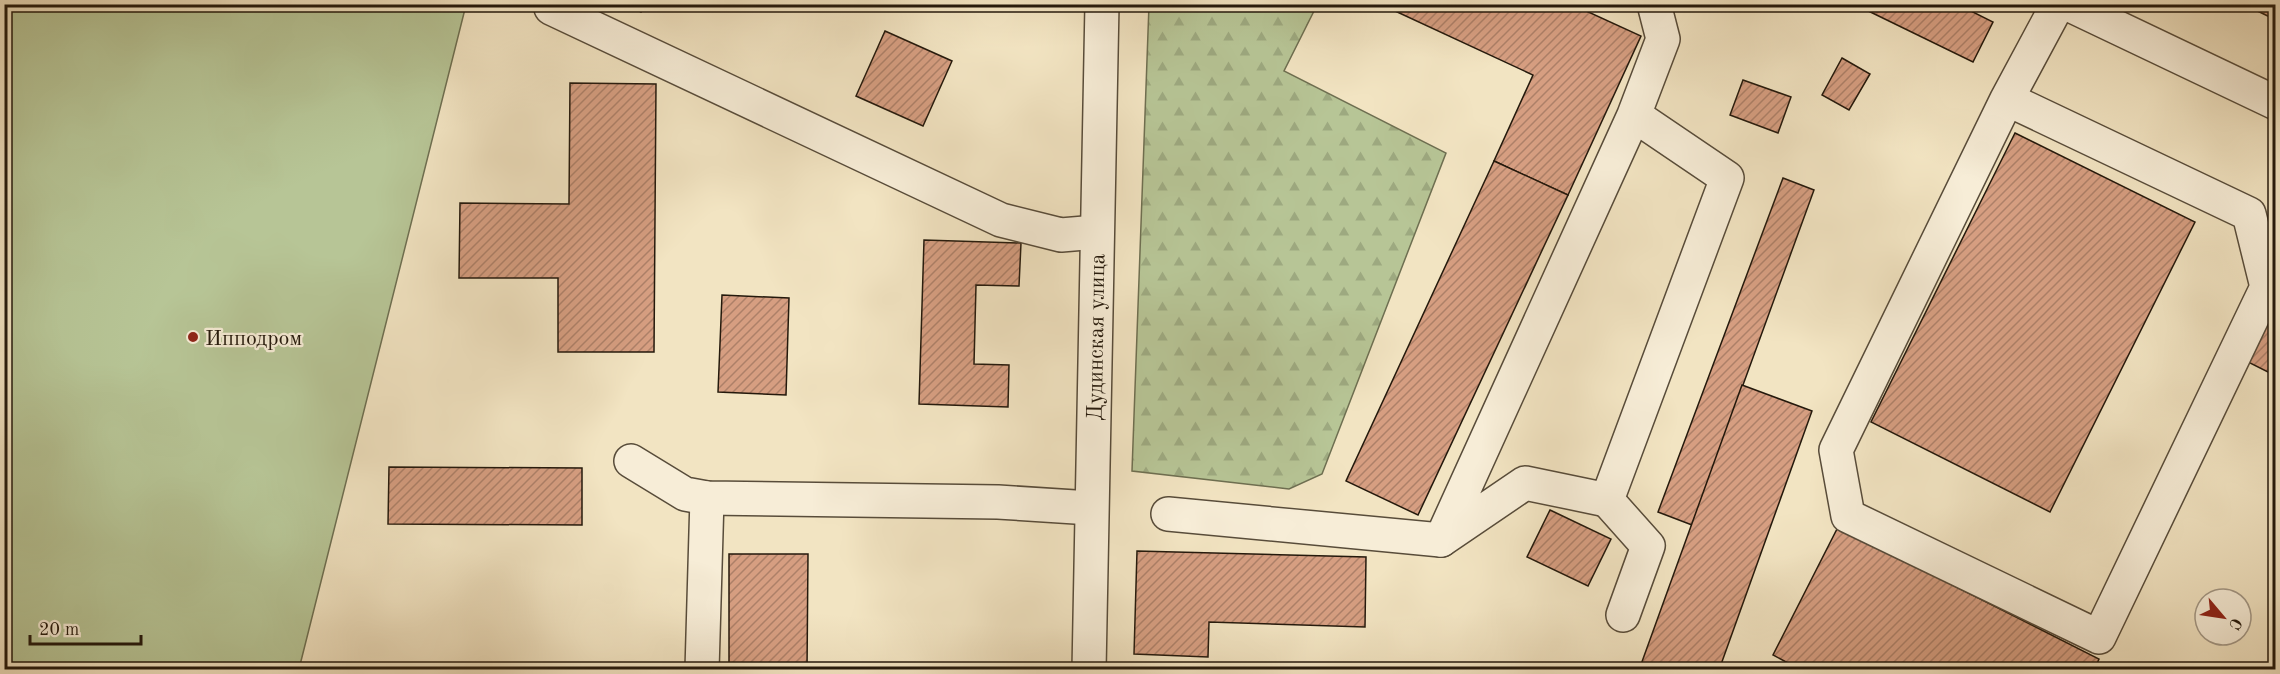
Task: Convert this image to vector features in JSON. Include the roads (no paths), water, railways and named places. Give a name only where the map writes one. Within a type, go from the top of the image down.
[{"type":"street","name":"Дудинская улица","points":[[1089,669],[1102,4]]},
{"type":"street","points":[[1441,540],[1634,115],[1663,39],[1654,4]]},
{"type":"street","points":[[2007,99],[2249,214],[2267,287],[2099,637],[1848,516],[1836,450],[2007,99],[2058,4]]},
{"type":"street","points":[[2068,4],[2276,103]]},
{"type":"street","points":[[551,8],[1001,220],[1061,235],[1097,232]]},
{"type":"street","points":[[1607,500],[1727,178],[1634,115]]},
{"type":"street","points":[[631,461],[685,494],[707,498],[998,502],[1091,508]]},
{"type":"street","points":[[1168,514],[1441,540],[1525,483],[1607,500],[1648,546],[1623,615]]},
{"type":"street","points":[[702,669],[707,498]]},
{"type":"place","name":"Ипподром","points":[[193,337]]}]
